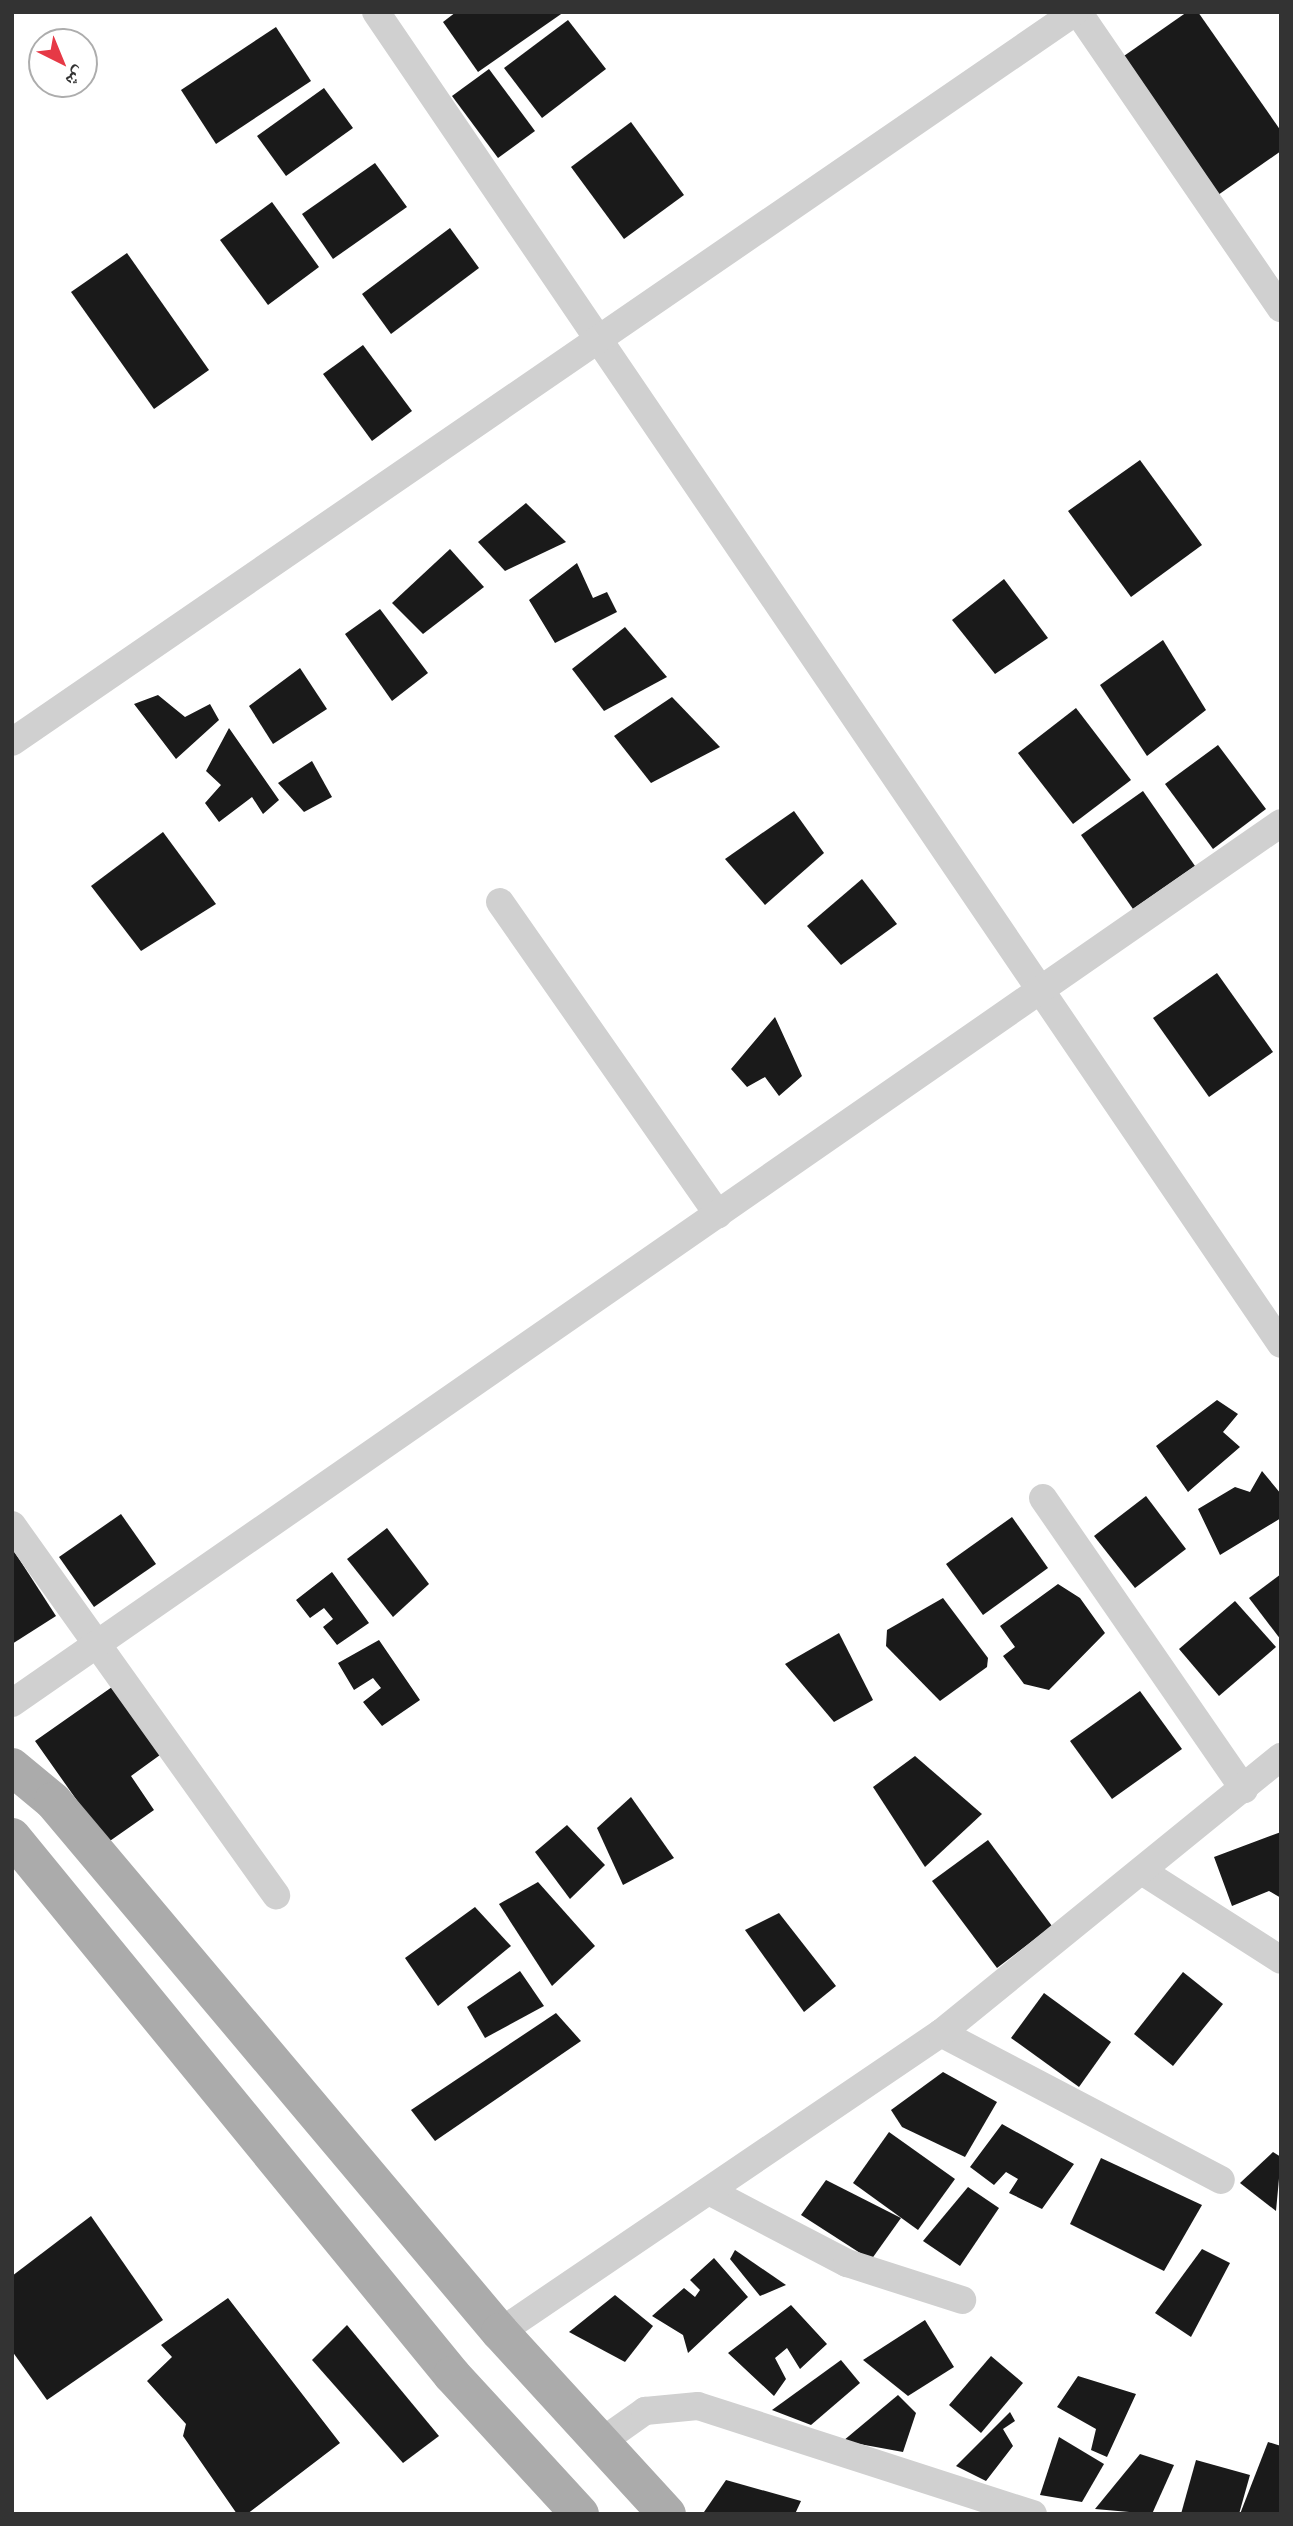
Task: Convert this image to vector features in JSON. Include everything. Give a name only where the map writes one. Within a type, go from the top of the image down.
[{"type":"main road","points":[[12,1767],[53,1801],[500,2332],[667,2514]]},
{"type":"main road","points":[[12,1837],[452,2375],[580,2514]]},
{"type":"street","points":[[376,12],[1281,1343]]},
{"type":"street","points":[[12,742],[1077,12],[1281,308]]},
{"type":"street","points":[[12,1703],[1281,823]]},
{"type":"street","points":[[500,902],[718,1214]]},
{"type":"street","points":[[1043,1498],[1244,1789]]},
{"type":"street","points":[[12,1525],[276,1895]]},
{"type":"street","points":[[500,2332],[941,2033],[1145,1873],[1281,1758]]},
{"type":"street","points":[[1145,1873],[1281,1960]]},
{"type":"street","points":[[941,2033],[1221,2180]]},
{"type":"street","points":[[709,2191],[847,2263],[962,2300]]},
{"type":"street","points":[[601,2441],[645,2411],[698,2406],[1033,2514]]},
{"type":"building","points":[[456,12],[564,12],[478,72],[443,22]]},
{"type":"building","points":[[1187,12],[1198,12],[1281,131],[1281,151],[1218,195],[1121,58]]},
{"type":"building","points":[[568,20],[606,69],[542,118],[504,68]]},
{"type":"building","points":[[276,27],[311,81],[216,144],[181,90]]},
{"type":"building","points":[[489,69],[535,131],[498,158],[452,96]]},
{"type":"building","points":[[324,88],[353,128],[286,176],[257,136]]},
{"type":"building","points":[[631,122],[684,195],[624,239],[571,167]]},
{"type":"building","points":[[375,163],[407,207],[333,259],[302,214]]},
{"type":"building","points":[[272,202],[319,267],[268,305],[220,240]]},
{"type":"building","points":[[450,228],[479,268],[391,334],[362,294]]},
{"type":"building","points":[[127,253],[209,370],[154,409],[71,292]]},
{"type":"building","points":[[363,345],[412,411],[372,441],[323,374]]},
{"type":"building","points":[[1140,460],[1202,545],[1131,597],[1068,511]]},
{"type":"building","points":[[526,503],[566,542],[505,571],[478,542]]},
{"type":"building","points":[[450,549],[484,587],[423,634],[392,603]]},
{"type":"building","points":[[577,563],[593,598],[607,592],[617,612],[555,643],[529,600]]},
{"type":"building","points":[[1004,579],[1048,638],[995,674],[952,620]]},
{"type":"building","points":[[380,609],[428,673],[392,701],[345,634]]},
{"type":"building","points":[[625,627],[667,677],[604,711],[572,669]]},
{"type":"building","points":[[1163,640],[1206,710],[1147,756],[1100,685]]},
{"type":"building","points":[[300,668],[327,709],[273,744],[249,706]]},
{"type":"building","points":[[158,695],[185,717],[210,704],[219,720],[176,759],[134,704]]},
{"type":"building","points":[[672,697],[720,747],[651,783],[614,736]]},
{"type":"building","points":[[1076,708],[1131,780],[1073,824],[1018,753]]},
{"type":"building","points":[[229,728],[279,800],[263,814],[252,797],[219,822],[205,803],[221,785],[206,771]]},
{"type":"building","points":[[1218,745],[1266,809],[1213,849],[1165,784]]},
{"type":"building","points":[[312,761],[332,797],[304,812],[278,783]]},
{"type":"building","points":[[1143,791],[1195,866],[1133,909],[1081,835]]},
{"type":"building","points":[[794,811],[824,853],[765,905],[725,859]]},
{"type":"building","points":[[163,832],[216,904],[141,951],[91,886]]},
{"type":"building","points":[[862,879],[897,924],[841,965],[807,926]]},
{"type":"building","points":[[1217,973],[1273,1052],[1209,1097],[1153,1018]]},
{"type":"building","points":[[775,1017],[802,1076],[779,1096],[765,1077],[747,1087],[731,1069]]},
{"type":"building","points":[[1217,1400],[1238,1414],[1223,1432],[1240,1447],[1188,1492],[1156,1446]]},
{"type":"building","points":[[1262,1471],[1281,1494],[1281,1518],[1220,1555],[1198,1509],[1235,1487],[1250,1492]]},
{"type":"building","points":[[1146,1496],[1186,1549],[1135,1588],[1094,1536]]},
{"type":"building","points":[[121,1514],[156,1564],[94,1607],[59,1557]]},
{"type":"building","points":[[1012,1517],[1048,1568],[983,1615],[946,1564]]},
{"type":"building","points":[[387,1528],[429,1584],[393,1617],[347,1559]]},
{"type":"building","points":[[12,1548],[56,1616],[12,1644]]},
{"type":"building","points":[[332,1572],[369,1623],[337,1645],[323,1627],[333,1619],[324,1608],[310,1618],[296,1600]]},
{"type":"building","points":[[1281,1574],[1281,1640],[1249,1598]]},
{"type":"building","points":[[1058,1584],[1080,1598],[1105,1633],[1049,1690],[1024,1684],[1003,1656],[1015,1647],[1000,1626]]},
{"type":"building","points":[[943,1598],[988,1658],[987,1667],[940,1701],[886,1646],[887,1630]]},
{"type":"building","points":[[1235,1601],[1276,1647],[1219,1696],[1179,1649]]},
{"type":"building","points":[[839,1633],[873,1700],[834,1722],[785,1664]]},
{"type":"building","points":[[379,1640],[420,1700],[382,1726],[363,1702],[381,1688],[373,1678],[354,1690],[338,1663]]},
{"type":"building","points":[[112,1687],[160,1755],[131,1776],[154,1810],[107,1843],[35,1741]]},
{"type":"building","points":[[1140,1691],[1182,1749],[1112,1799],[1070,1741]]},
{"type":"building","points":[[915,1756],[982,1814],[925,1867],[873,1787]]},
{"type":"building","points":[[631,1797],[674,1858],[623,1885],[597,1828]]},
{"type":"building","points":[[567,1825],[605,1865],[570,1899],[535,1852]]},
{"type":"building","points":[[1281,1832],[1281,1898],[1269,1891],[1232,1906],[1214,1857]]},
{"type":"building","points":[[988,1840],[1052,1926],[997,1968],[932,1881]]},
{"type":"building","points":[[538,1882],[595,1946],[552,1986],[499,1904]]},
{"type":"building","points":[[475,1907],[511,1946],[438,2006],[405,1958]]},
{"type":"building","points":[[779,1913],[836,1986],[804,2012],[745,1930]]},
{"type":"building","points":[[520,1971],[544,2006],[485,2038],[467,2007]]},
{"type":"building","points":[[1183,1972],[1223,2004],[1173,2066],[1134,2034]]},
{"type":"building","points":[[1044,1993],[1111,2042],[1079,2087],[1011,2038]]},
{"type":"building","points":[[556,2013],[581,2041],[435,2141],[411,2110]]},
{"type":"building","points":[[943,2072],[997,2102],[965,2157],[902,2127],[891,2110]]},
{"type":"building","points":[[1002,2124],[1074,2164],[1042,2209],[1009,2193],[1018,2179],[1006,2172],[994,2185],[970,2167]]},
{"type":"building","points":[[889,2132],[955,2179],[918,2230],[853,2183]]},
{"type":"building","points":[[1273,2152],[1281,2157],[1276,2211],[1240,2183]]},
{"type":"building","points":[[1101,2158],[1202,2205],[1164,2271],[1070,2224]]},
{"type":"building","points":[[826,2180],[901,2218],[871,2260],[801,2215]]},
{"type":"building","points":[[968,2187],[999,2208],[960,2266],[923,2241]]},
{"type":"building","points":[[91,2216],[163,2320],[47,2400],[12,2351],[12,2276]]},
{"type":"building","points":[[1202,2249],[1230,2263],[1191,2337],[1155,2313]]},
{"type":"building","points":[[735,2250],[786,2285],[760,2296],[730,2259]]},
{"type":"building","points":[[714,2258],[748,2297],[688,2353],[683,2335],[652,2316],[684,2288],[695,2297],[700,2290],[690,2280]]},
{"type":"building","points":[[615,2295],[653,2326],[625,2362],[569,2332]]},
{"type":"building","points":[[228,2298],[340,2443],[247,2514],[237,2514],[183,2436],[186,2424],[147,2381],[172,2357],[161,2345]]},
{"type":"building","points":[[791,2305],[827,2344],[800,2369],[787,2348],[775,2358],[786,2379],[774,2396],[728,2353]]},
{"type":"building","points":[[925,2320],[954,2367],[908,2396],[863,2360]]},
{"type":"building","points":[[347,2325],[439,2436],[403,2463],[312,2360]]},
{"type":"building","points":[[991,2356],[1023,2383],[981,2433],[949,2405]]},
{"type":"building","points":[[841,2360],[860,2383],[811,2425],[772,2410]]},
{"type":"building","points":[[1078,2376],[1136,2394],[1107,2457],[1091,2450],[1096,2429],[1057,2407]]},
{"type":"building","points":[[898,2395],[916,2413],[903,2452],[843,2441]]},
{"type":"building","points":[[1010,2412],[1015,2421],[1003,2429],[1013,2446],[986,2481],[956,2466]]},
{"type":"building","points":[[1059,2437],[1104,2464],[1082,2502],[1040,2495]]},
{"type":"building","points":[[1268,2442],[1281,2446],[1281,2514],[1240,2514]]},
{"type":"building","points":[[1140,2454],[1174,2465],[1152,2514],[1095,2509]]},
{"type":"building","points":[[1196,2460],[1250,2475],[1239,2514],[1181,2514]]},
{"type":"building","points":[[726,2480],[801,2501],[795,2514],[704,2512]]}]
